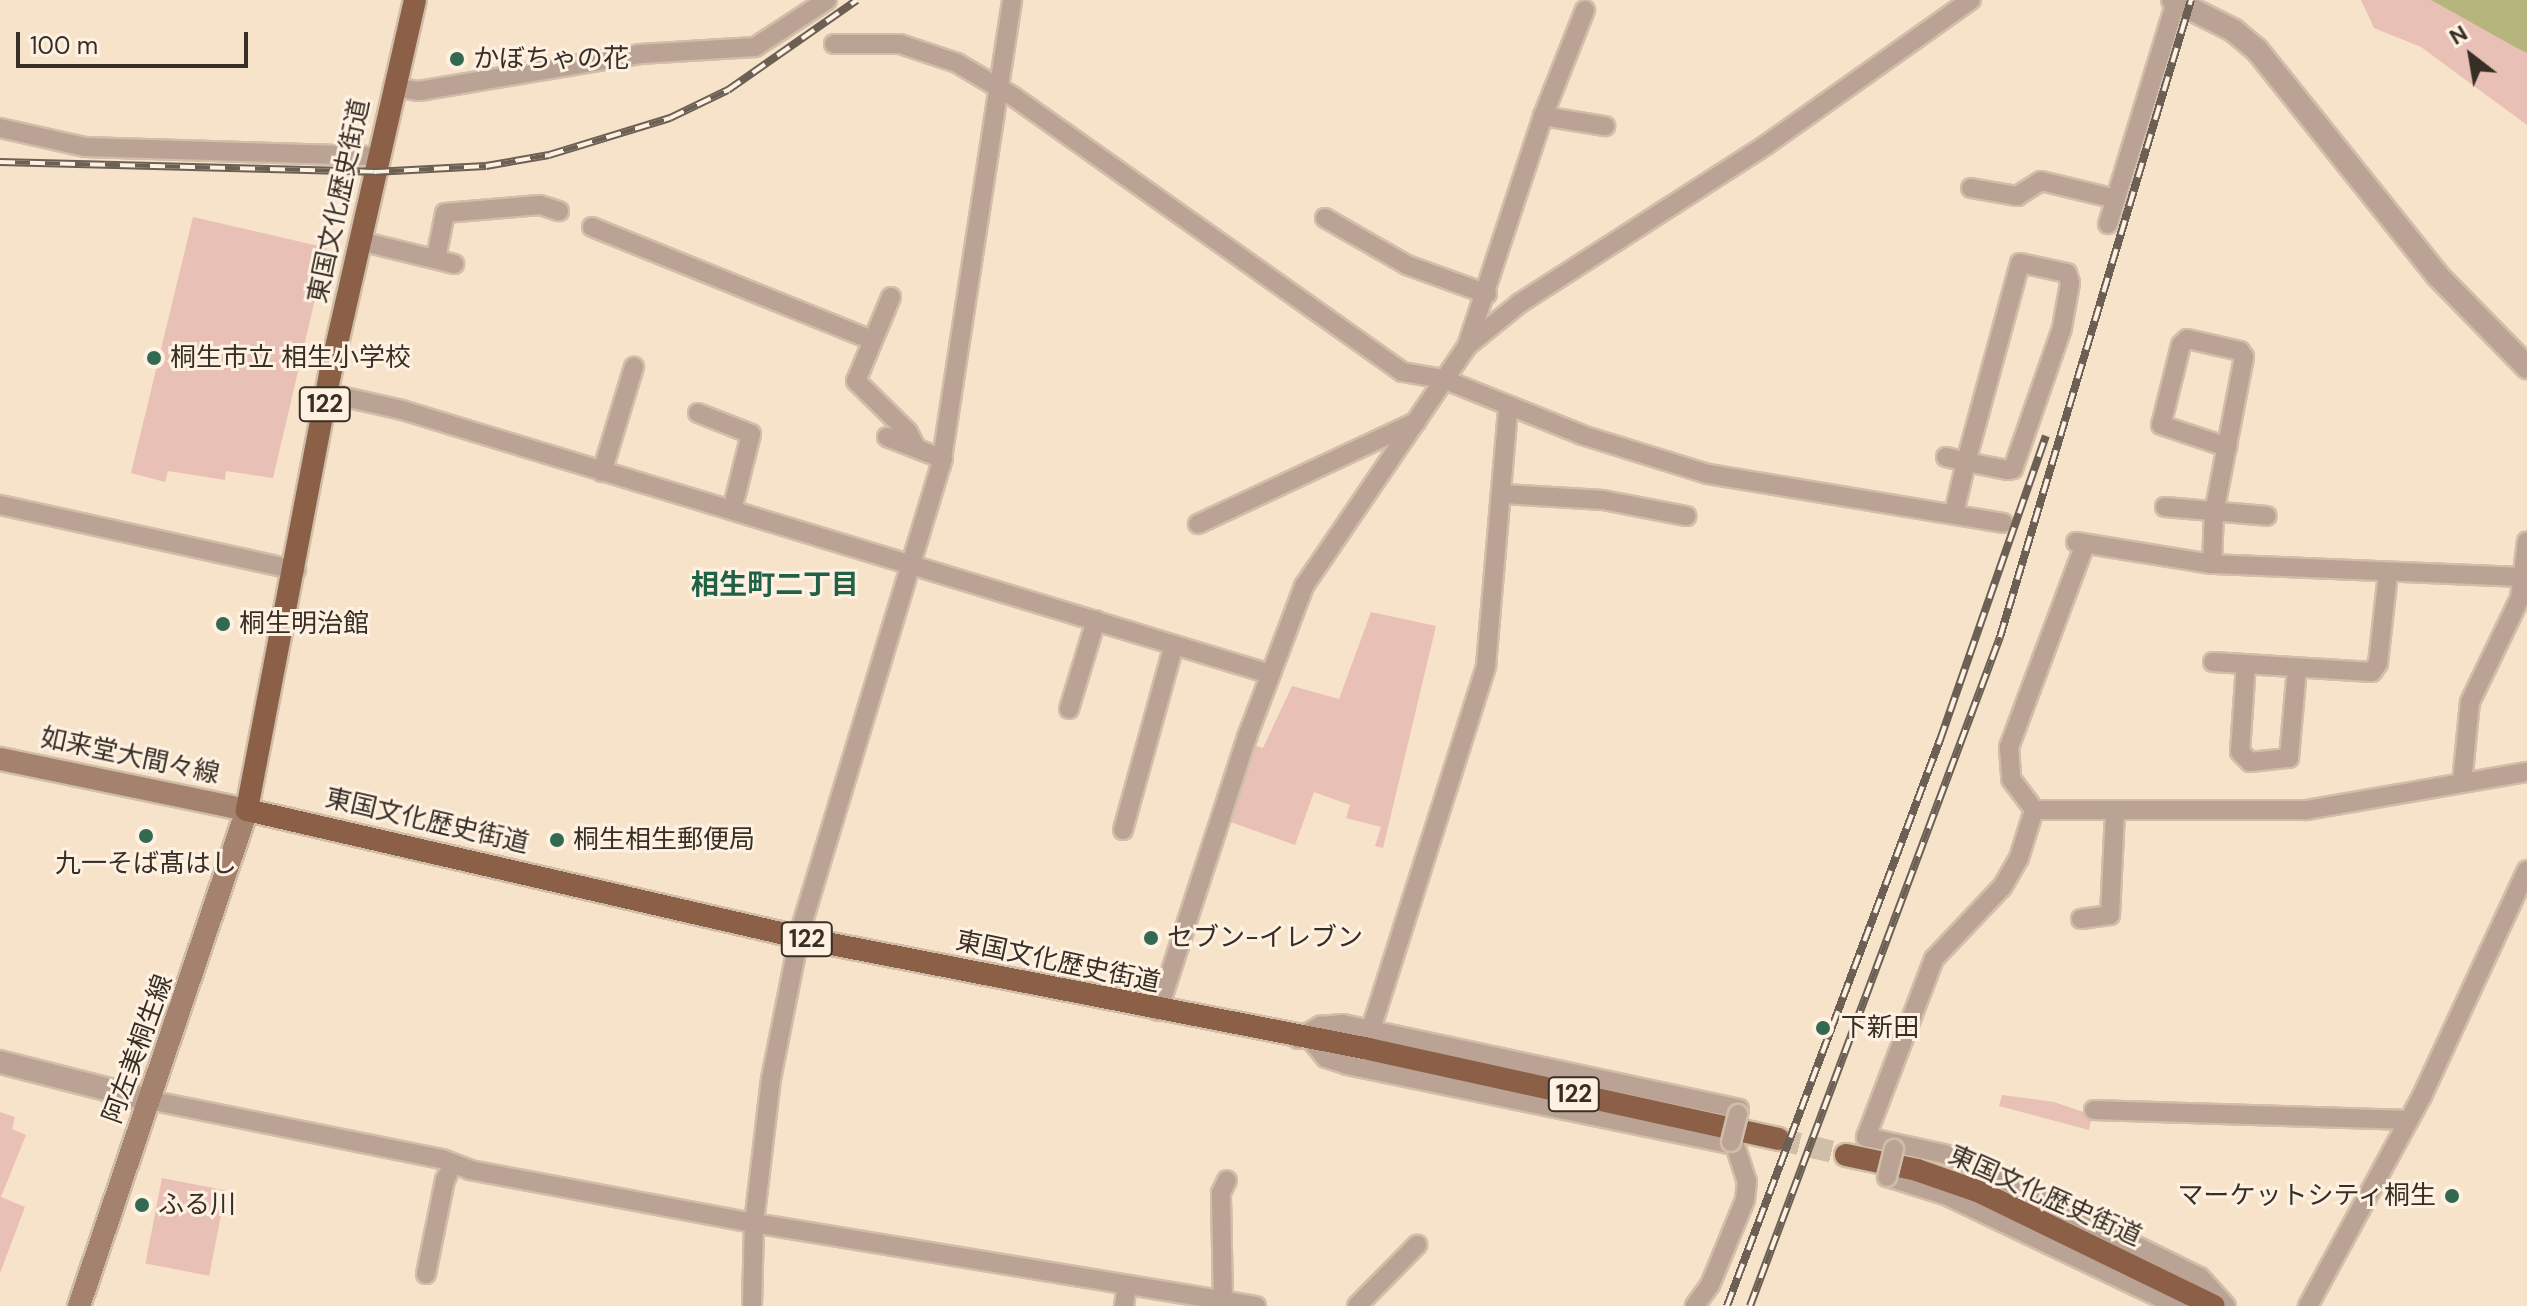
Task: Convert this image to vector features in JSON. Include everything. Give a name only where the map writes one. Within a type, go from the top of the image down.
[{"type":"highway","name":"東国文化歴史街道","points":[[415,0],[377,156],[327,393],[296,570],[247,810],[799,937],[1778,1139]]},
{"type":"highway","name":"東国文化歴史街道","points":[[1846,1155],[1917,1170],[1980,1192],[2214,1306]]},
{"type":"main road","name":"如来堂大間々線","points":[[0,759],[247,810]]},
{"type":"main road","name":"阿左美桐生線","points":[[79,1306],[247,810]]},
{"type":"street","points":[[393,87],[419,91],[640,54],[755,47],[827,0]]},
{"type":"street","points":[[752,1306],[754,1223],[771,1079],[799,937],[943,459],[1012,0]]},
{"type":"street","points":[[1158,1011],[1270,674],[1304,586],[1467,346],[1520,303],[1766,145],[1971,0]]},
{"type":"street","points":[[2108,224],[2175,1],[2233,30],[2257,50],[2437,275],[2527,367]]},
{"type":"street","points":[[1467,346],[1487,294],[1543,116],[1585,10]]},
{"type":"street","points":[[834,44],[854,41],[920,49],[998,87],[1385,361],[1417,377],[1443,379],[1508,408],[1708,474],[2003,523]]},
{"type":"street","points":[[1543,116],[1605,126]]},
{"type":"street","points":[[0,128],[55,143],[114,148],[377,156]]},
{"type":"street","points":[[1971,188],[2017,196],[2041,181],[2116,199]]},
{"type":"street","points":[[360,241],[445,261],[445,213],[540,205],[559,211]]},
{"type":"street","points":[[1325,218],[1415,269],[1487,294]]},
{"type":"street","points":[[592,227],[871,340]]},
{"type":"street","points":[[1946,457],[1966,462],[2008,470],[2015,465],[2062,328],[2070,283],[2067,273],[2020,263],[1966,462],[1954,513]]},
{"type":"street","points":[[891,297],[856,381],[908,432],[916,448]]},
{"type":"street","points":[[2212,564],[2214,513],[2227,447],[2244,357],[2240,351],[2187,339],[2181,345],[2161,425],[2227,447]]},
{"type":"street","points":[[602,472],[634,367]]},
{"type":"street","points":[[327,393],[402,410],[1270,674]]},
{"type":"street","points":[[1371,1029],[1486,666],[1508,408]]},
{"type":"street","points":[[698,413],[751,434],[732,510]]},
{"type":"street","points":[[1198,524],[1416,422]]},
{"type":"street","points":[[887,437],[943,459]]},
{"type":"street","points":[[1503,494],[1603,500],[1686,516]]},
{"type":"street","points":[[0,505],[296,570]]},
{"type":"street","points":[[2165,507],[2267,516]]},
{"type":"street","points":[[2462,783],[2470,702],[2518,603],[2527,541]]},
{"type":"street","points":[[2034,810],[2011,779],[2009,747],[2081,543],[2212,564],[2388,574],[2524,577]]},
{"type":"street","points":[[2213,662],[2364,673],[2377,669],[2388,574]]},
{"type":"street","points":[[1069,709],[1096,620]]},
{"type":"street","points":[[1123,830],[1174,645]]},
{"type":"street","points":[[2246,664],[2240,752],[2250,762],[2289,758],[2297,668]]},
{"type":"street","points":[[2034,810],[2306,810],[2527,772]]},
{"type":"street","points":[[2034,810],[2008,878],[1934,959],[1866,1137],[1981,1169],[2200,1277],[2226,1306]]},
{"type":"street","points":[[2081,919],[2110,915],[2115,811]]},
{"type":"street","points":[[2308,1306],[2409,1120],[2527,870]]},
{"type":"street","points":[[1695,1306],[1710,1285],[1747,1191],[1744,1166],[1731,1142],[1739,1109],[1371,1029],[1330,1023],[1305,1040],[1337,1061],[1416,1080],[1731,1142]]},
{"type":"street","points":[[0,1062],[149,1100],[754,1223],[1256,1306]]},
{"type":"street","points":[[2094,1110],[2409,1120]]},
{"type":"street","points":[[1894,1146],[1887,1177],[1945,1195],[2178,1306]]},
{"type":"street","points":[[426,1274],[445,1180],[453,1164]]},
{"type":"street","points":[[1223,1301],[1221,1193],[1227,1180]]},
{"type":"street","points":[[1357,1306],[1417,1245]]},
{"type":"street","points":[[1124,1306],[1127,1285]]},
{"type":"shaded area","points":[[2361,0],[2431,0],[2527,53],[2527,125],[2421,47],[2374,28]]},
{"type":"shaded area","points":[[2431,0],[2527,0],[2527,53],[2515,47]]},
{"type":"shaded area","points":[[193,217],[327,248],[273,478],[226,471],[225,480],[168,471],[165,482],[131,473]]},
{"type":"shaded area","points":[[1371,612],[1436,626],[1383,848],[1375,846],[1381,827],[1346,818],[1350,805],[1314,792],[1295,845],[1225,820],[1250,744],[1263,748],[1292,686],[1339,699]]},
{"type":"shaded area","points":[[2002,1095],[2054,1102],[2092,1115],[2089,1130],[1999,1106]]},
{"type":"shaded area","points":[[0,1112],[15,1117],[12,1129],[26,1135],[1,1197],[25,1207],[0,1273]]},
{"type":"shaded area","points":[[162,1178],[226,1190],[209,1276],[145,1263]]},
{"type":"tunnel","points":[[1778,1139],[1846,1155]]},
{"type":"railway","points":[[0,162],[374,172],[486,166],[549,155],[670,118],[728,90],[857,0]]},
{"type":"railway","points":[[1750,1306],[2000,637],[2191,0]]},
{"type":"railway","points":[[1727,1306],[1940,740],[2046,436]]},
{"type":"place","name":"かぼちゃの花","points":[[457,59]]},
{"type":"place","name":"桐生市立 相生小学校","points":[[154,358]]},
{"type":"place","name":"桐生明治館","points":[[223,624]]},
{"type":"place","name":"九一そば髙はし","points":[[146,836]]},
{"type":"place","name":"桐生相生郵便局","points":[[557,840]]},
{"type":"place","name":"セブン-イレブン","points":[[1151,938]]},
{"type":"place","name":"下新田","points":[[1823,1028]]},
{"type":"place","name":"マーケットシティ桐生","points":[[2452,1196]]},
{"type":"place","name":"ふる川","points":[[142,1205]]},
{"type":"district","name":"相生町二丁目","points":[[775,585]]}]
